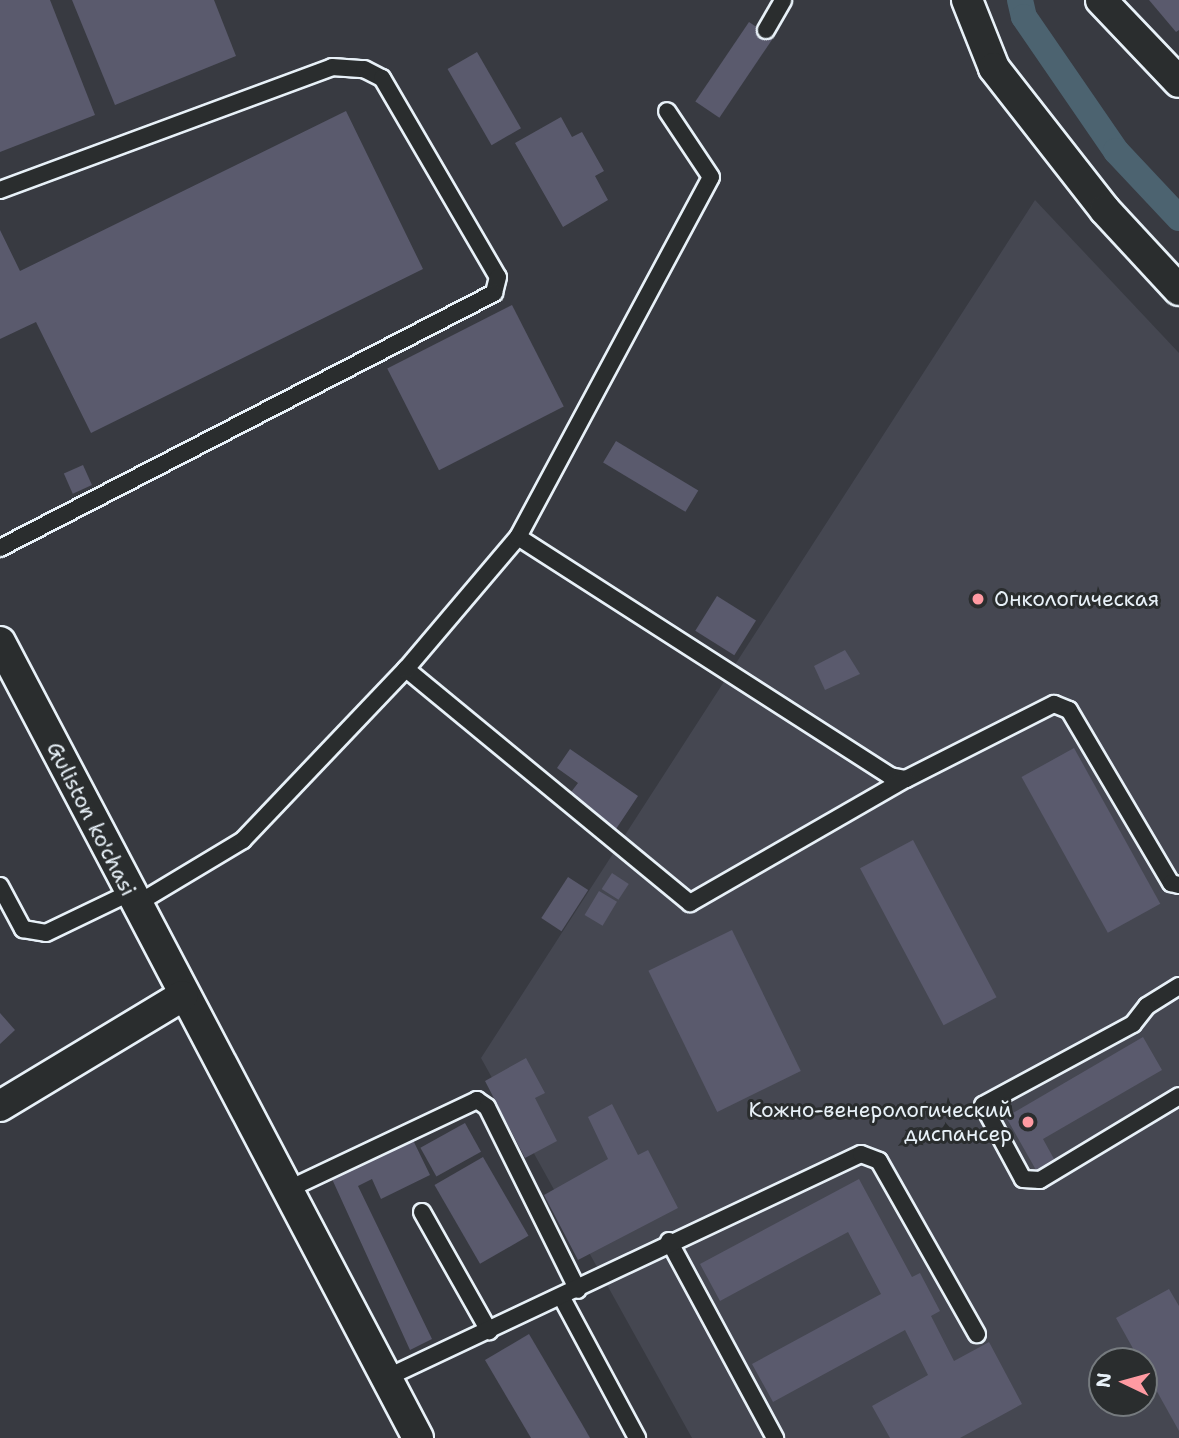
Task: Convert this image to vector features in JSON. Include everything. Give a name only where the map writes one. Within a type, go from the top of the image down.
[{"type":"street","points":[[967,0],[994,68],[1105,210],[1179,290]]},
{"type":"street","points":[[1101,0],[1179,82]]},
{"type":"street","name":"Guliston ko'chasi","points":[[0,642],[182,996],[291,1188],[418,1438]]},
{"type":"street","points":[[0,1106],[182,996]]},
{"type":"lane","points":[[766,30],[783,0]]},
{"type":"lane","points":[[0,190],[332,67],[364,69],[382,78],[498,277],[495,293],[0,548]]},
{"type":"lane","points":[[0,886],[23,929],[46,933],[132,899],[243,840],[406,669],[518,537],[711,177],[667,111]]},
{"type":"lane","points":[[518,537],[890,776],[906,779]]},
{"type":"lane","points":[[406,669],[690,904],[906,779],[1054,704],[1062,707],[1171,884],[1179,885]]},
{"type":"lane","points":[[1179,986],[1147,1006],[1133,1024],[983,1105],[1023,1179],[1040,1180],[1179,1096]]},
{"type":"lane","points":[[291,1188],[477,1100],[487,1107],[578,1290]]},
{"type":"lane","points":[[386,1378],[562,1298],[669,1241],[861,1154],[879,1161],[977,1334]]},
{"type":"lane","points":[[422,1212],[489,1331]]},
{"type":"lane","points":[[669,1241],[775,1438]]},
{"type":"lane","points":[[562,1298],[637,1438]]},
{"type":"shaded area","name":"Онкологическая","points":[[1035,200],[1179,353],[1179,1438],[692,1438],[481,1058]]},
{"type":"building","points":[[0,0],[50,0],[95,115],[0,152]]},
{"type":"building","points":[[72,0],[214,0],[236,56],[115,105]]},
{"type":"building","points":[[1149,0],[1179,0],[1179,30],[1176,32]]},
{"type":"building","points":[[749,22],[773,38],[719,118],[695,102]]},
{"type":"building","points":[[477,52],[521,128],[492,145],[448,69]]},
{"type":"building","points":[[346,111],[423,269],[91,433],[36,322],[0,339],[0,230],[20,271]]},
{"type":"building","points":[[561,117],[572,137],[582,132],[604,171],[595,176],[608,200],[563,227],[515,143]]},
{"type":"building","points":[[512,305],[564,407],[439,470],[387,369]]},
{"type":"building","points":[[616,441],[698,490],[685,512],[603,462]]},
{"type":"building","points":[[83,465],[92,485],[73,494],[64,474]]},
{"type":"building","points":[[717,596],[756,620],[734,655],[695,631]]},
{"type":"building","points":[[845,650],[860,674],[825,690],[814,666]]},
{"type":"building","points":[[1074,748],[1160,904],[1108,933],[1022,777]]},
{"type":"building","points":[[570,749],[638,796],[616,829],[568,796],[578,783],[557,768]]},
{"type":"building","points":[[913,840],[997,997],[944,1025],[860,868]]},
{"type":"building","points":[[612,873],[629,884],[618,900],[602,889]]},
{"type":"building","points":[[568,877],[588,890],[561,931],[541,918]]},
{"type":"building","points":[[599,891],[617,902],[603,926],[585,915]]},
{"type":"building","points":[[732,930],[801,1071],[717,1112],[648,971]]},
{"type":"building","points":[[0,1013],[15,1030],[0,1044]]},
{"type":"building","points":[[1143,1037],[1162,1070],[1043,1139],[1054,1159],[1036,1170],[1006,1117]]},
{"type":"building","points":[[526,1058],[545,1093],[535,1098],[557,1141],[525,1158],[485,1081]]},
{"type":"building","points":[[612,1104],[638,1155],[648,1150],[678,1208],[578,1260],[544,1195],[608,1159],[588,1117]]},
{"type":"building","points":[[465,1123],[481,1152],[436,1177],[420,1148]]},
{"type":"building","points":[[413,1140],[430,1175],[381,1199],[372,1179],[358,1186],[432,1339],[410,1350],[332,1179]]},
{"type":"building","points":[[483,1157],[528,1236],[480,1264],[435,1185]]},
{"type":"building","points":[[859,1179],[912,1277],[920,1273],[940,1311],[931,1316],[954,1361],[989,1342],[1022,1404],[960,1438],[890,1438],[872,1406],[928,1375],[905,1330],[773,1402],[752,1364],[881,1294],[848,1232],[720,1301],[700,1264]]},
{"type":"building","points":[[1169,1289],[1179,1306],[1179,1431],[1158,1393],[1158,1347],[1132,1347],[1116,1318]]},
{"type":"building","points":[[529,1334],[590,1438],[531,1438],[485,1360]]},
{"type":"waterway","points":[[1020,0],[1024,17],[1116,151],[1179,218]]},
{"type":"place","name":"Онкологическая","points":[[978,599]]},
{"type":"place","name":"Кожно-венерологический диспансер","points":[[1028,1122]]}]
